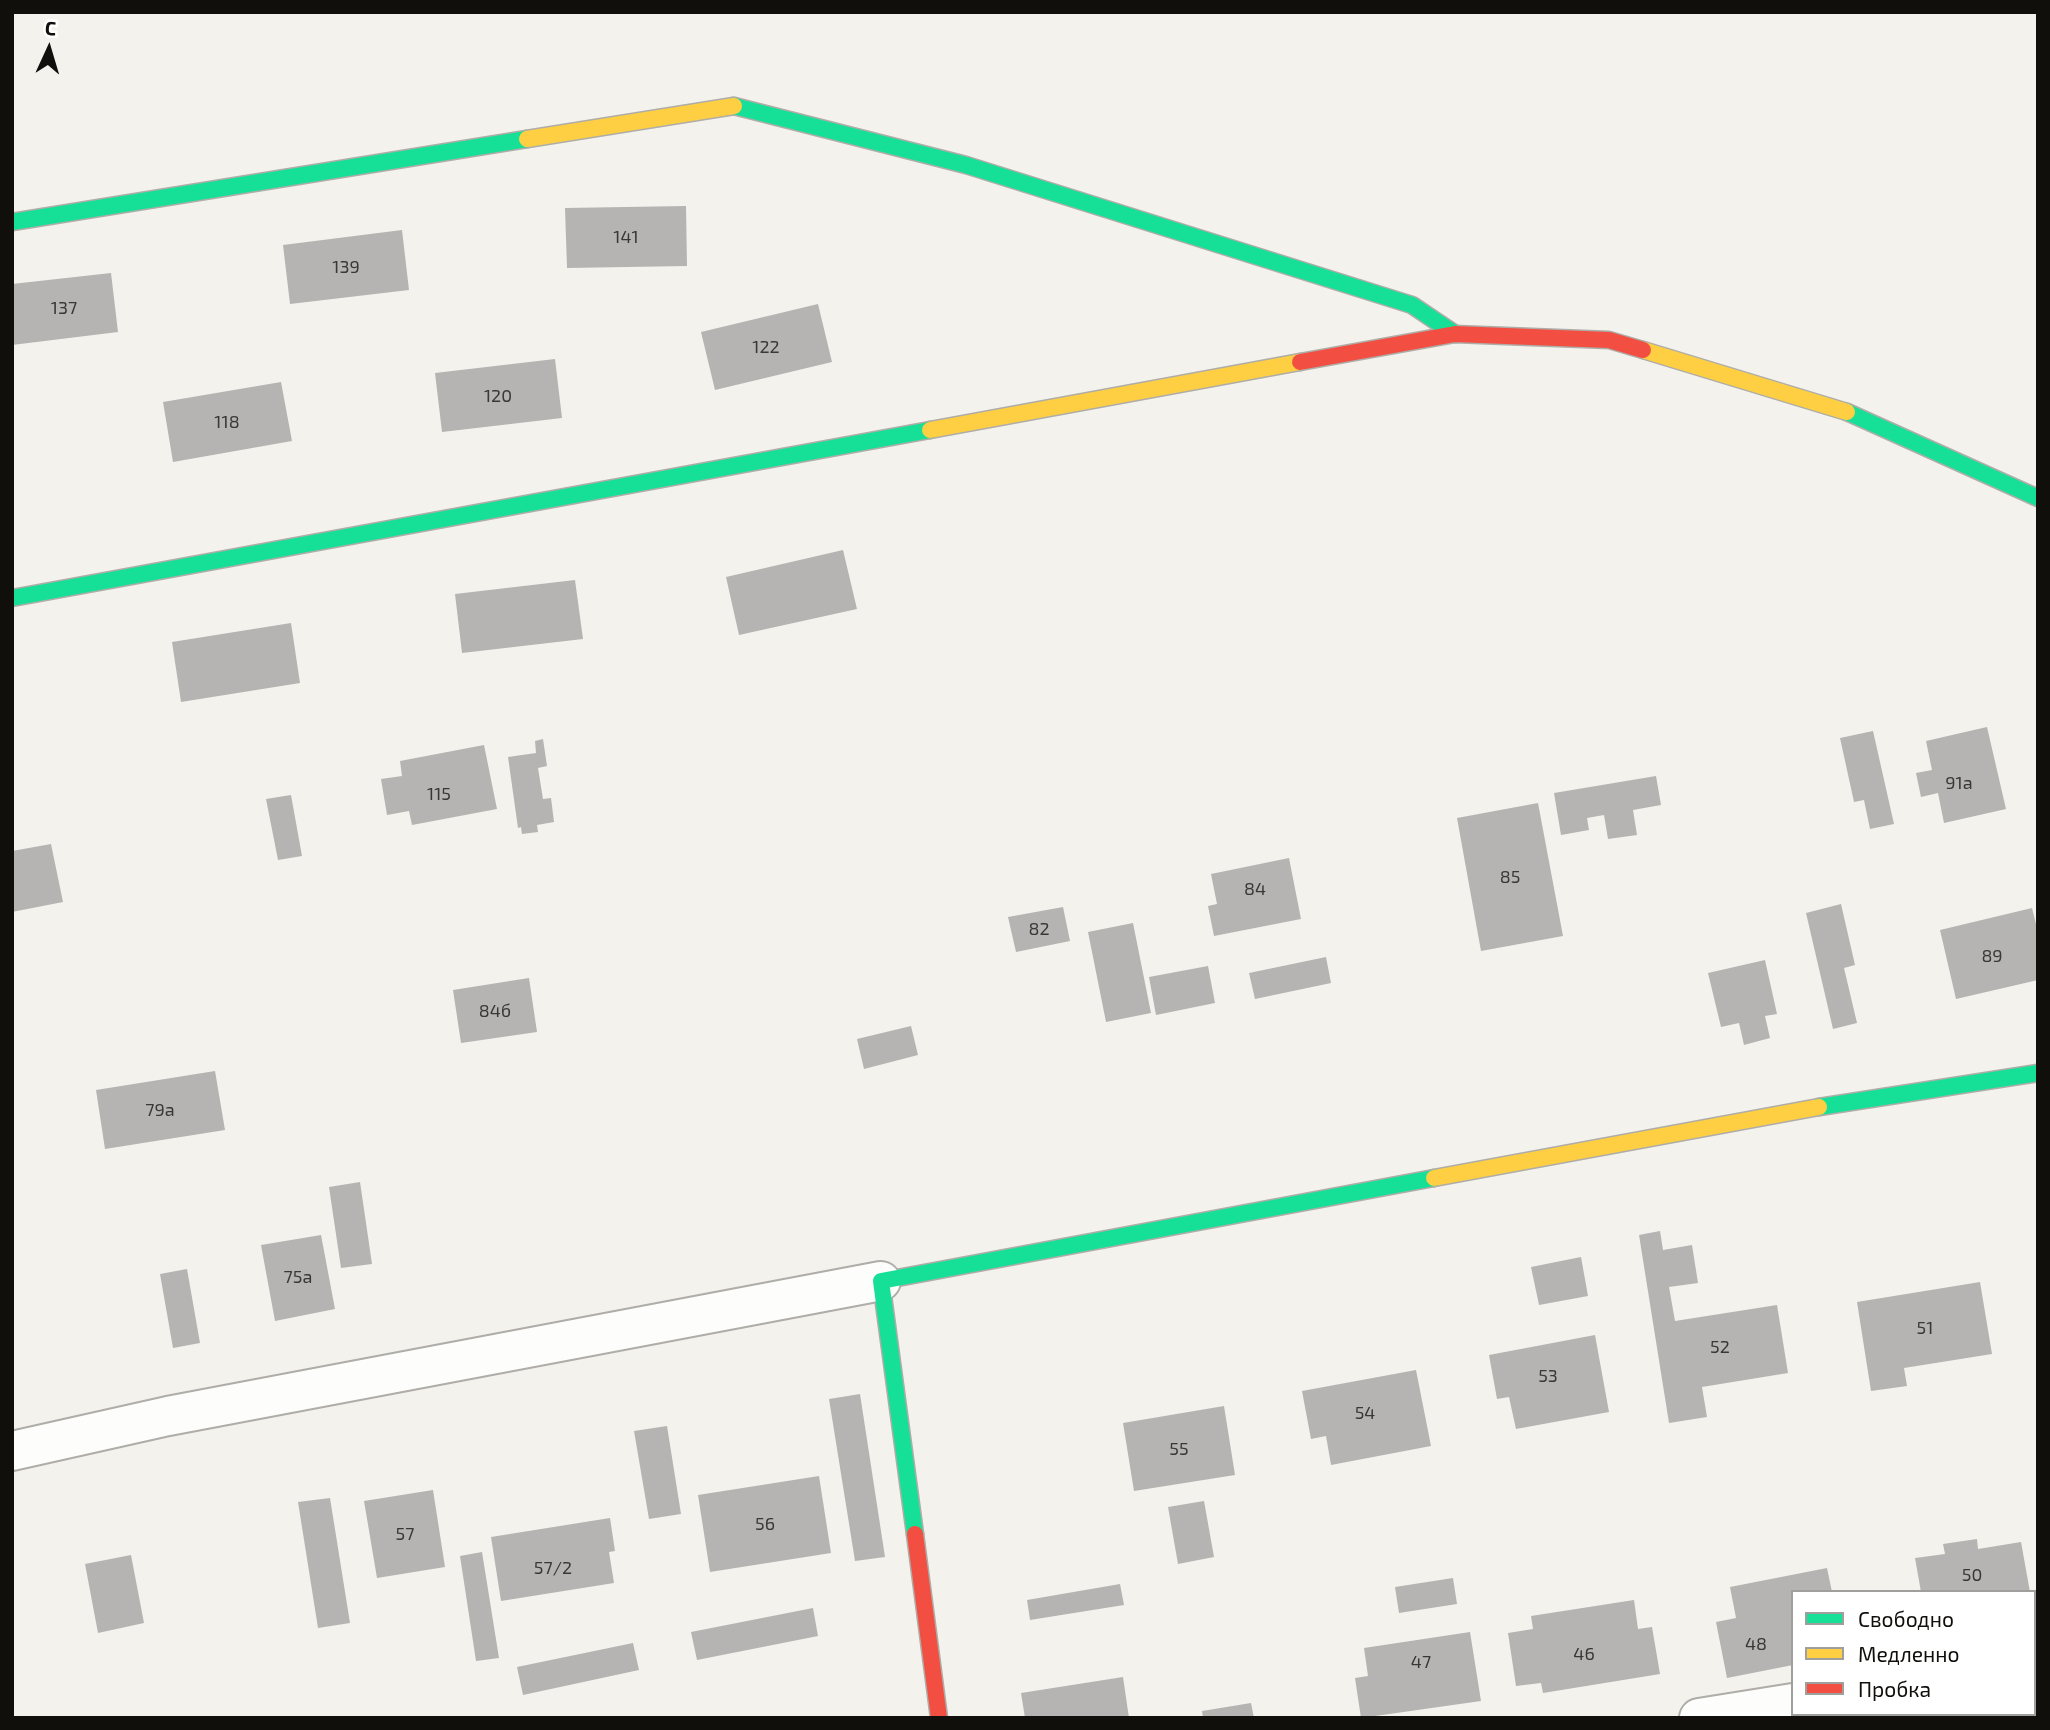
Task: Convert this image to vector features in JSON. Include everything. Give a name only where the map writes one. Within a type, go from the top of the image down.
[{"type":"street","points":[[12,222],[734,106],[966,165],[1412,305],[1455,334]]},
{"type":"street","points":[[12,598],[1455,334],[1609,340],[1841,409],[2038,498]]},
{"type":"street","points":[[12,1451],[168,1416],[1774,1114],[2038,1073]]},
{"type":"street","points":[[881,1281],[939,1718]]},
{"type":"street","points":[[1699,1718],[1791,1703]]},
{"type":"building","points":[[686,206],[687,266],[567,268],[565,208]]},
{"type":"building","points":[[402,230],[409,290],[290,304],[283,245]]},
{"type":"building","points":[[111,273],[118,332],[12,345],[12,284]]},
{"type":"building","points":[[818,304],[832,362],[715,390],[701,332]]},
{"type":"building","points":[[555,359],[562,418],[442,432],[435,373]]},
{"type":"building","points":[[281,382],[292,441],[173,462],[163,402]]},
{"type":"building","points":[[843,550],[857,609],[739,635],[726,577]]},
{"type":"building","points":[[575,580],[583,639],[462,653],[455,594]]},
{"type":"building","points":[[291,623],[300,683],[181,702],[172,642]]},
{"type":"building","points":[[1987,727],[2006,809],[1944,823],[1938,793],[1921,797],[1916,773],[1932,770],[1926,741]]},
{"type":"building","points":[[1873,731],[1894,824],[1870,829],[1864,800],[1854,802],[1840,738]]},
{"type":"building","points":[[543,739],[547,766],[538,768],[543,799],[551,798],[554,822],[537,825],[538,832],[522,834],[521,827],[518,828],[508,757],[536,753],[535,741]]},
{"type":"building","points":[[484,745],[497,809],[412,825],[409,811],[387,815],[381,779],[402,776],[400,761]]},
{"type":"building","points":[[1656,776],[1661,805],[1633,810],[1637,835],[1608,839],[1604,815],[1587,818],[1589,830],[1561,835],[1554,793]]},
{"type":"building","points":[[291,795],[302,856],[278,860],[266,799]]},
{"type":"building","points":[[1538,803],[1563,936],[1481,951],[1457,818]]},
{"type":"building","points":[[51,844],[63,902],[12,912],[12,851]]},
{"type":"building","points":[[1289,858],[1301,919],[1214,936],[1208,906],[1217,904],[1211,874]]},
{"type":"building","points":[[1841,904],[1855,965],[1844,968],[1857,1023],[1833,1029],[1806,913]]},
{"type":"building","points":[[1063,907],[1070,941],[1016,952],[1008,917]]},
{"type":"building","points":[[2032,908],[2038,932],[2038,980],[1956,999],[1940,930]]},
{"type":"building","points":[[1133,923],[1151,1013],[1106,1022],[1088,932]]},
{"type":"building","points":[[1326,957],[1331,983],[1255,999],[1249,973]]},
{"type":"building","points":[[1765,960],[1777,1014],[1765,1016],[1770,1038],[1744,1045],[1739,1023],[1721,1027],[1708,973]]},
{"type":"building","points":[[1208,966],[1215,1003],[1156,1015],[1149,977]]},
{"type":"building","points":[[529,978],[537,1032],[461,1043],[453,990]]},
{"type":"building","points":[[911,1026],[918,1055],[864,1069],[857,1039]]},
{"type":"building","points":[[215,1071],[225,1130],[105,1149],[96,1090]]},
{"type":"building","points":[[360,1182],[372,1264],[341,1268],[329,1187]]},
{"type":"building","points":[[1660,1231],[1663,1250],[1692,1245],[1698,1283],[1669,1287],[1675,1321],[1777,1305],[1788,1373],[1702,1387],[1707,1417],[1669,1423],[1639,1235]]},
{"type":"building","points":[[321,1235],[335,1309],[275,1321],[261,1245]]},
{"type":"building","points":[[1581,1257],[1588,1296],[1539,1305],[1531,1267]]},
{"type":"building","points":[[187,1269],[200,1343],[173,1348],[160,1274]]},
{"type":"building","points":[[1980,1282],[1992,1354],[1904,1368],[1907,1386],[1871,1391],[1857,1302]]},
{"type":"building","points":[[1595,1335],[1609,1412],[1516,1429],[1509,1397],[1497,1399],[1489,1355]]},
{"type":"building","points":[[1416,1370],[1431,1446],[1331,1465],[1326,1436],[1311,1439],[1302,1391]]},
{"type":"building","points":[[860,1394],[885,1557],[855,1561],[829,1399]]},
{"type":"building","points":[[1224,1406],[1235,1475],[1134,1491],[1123,1423]]},
{"type":"building","points":[[667,1426],[681,1514],[649,1519],[634,1431]]},
{"type":"building","points":[[819,1476],[831,1553],[710,1572],[698,1495]]},
{"type":"building","points":[[433,1490],[445,1567],[377,1578],[364,1501]]},
{"type":"building","points":[[330,1498],[350,1623],[318,1628],[298,1502]]},
{"type":"building","points":[[1204,1501],[1214,1557],[1178,1564],[1168,1507]]},
{"type":"building","points":[[610,1518],[615,1551],[609,1552],[614,1583],[501,1601],[491,1537]]},
{"type":"building","points":[[1977,1539],[1978,1549],[2021,1542],[2030,1590],[1921,1590],[1915,1558],[1945,1554],[1943,1544]]},
{"type":"building","points":[[482,1552],[499,1658],[476,1661],[460,1556]]},
{"type":"building","points":[[131,1555],[144,1623],[98,1633],[85,1564]]},
{"type":"building","points":[[1827,1568],[1832,1590],[1791,1590],[1791,1665],[1727,1678],[1716,1622],[1736,1618],[1730,1587]]},
{"type":"building","points":[[1453,1578],[1457,1604],[1399,1613],[1395,1587]]},
{"type":"building","points":[[1120,1584],[1124,1605],[1030,1620],[1027,1600]]},
{"type":"building","points":[[1634,1600],[1638,1629],[1652,1627],[1660,1674],[1543,1693],[1541,1683],[1516,1686],[1508,1633],[1533,1629],[1531,1616]]},
{"type":"building","points":[[813,1608],[818,1636],[697,1660],[691,1632]]},
{"type":"building","points":[[1470,1632],[1481,1701],[1361,1718],[1355,1678],[1368,1676],[1364,1648]]},
{"type":"building","points":[[633,1643],[639,1670],[523,1695],[517,1667]]},
{"type":"building","points":[[1123,1677],[1129,1718],[1025,1718],[1021,1693]]},
{"type":"building","points":[[1251,1703],[1254,1718],[1203,1718],[1202,1711]]},
{"type":"traffic: fast","points":[[734,106],[966,165],[1412,305],[1455,334]]},
{"type":"traffic: fast","points":[[12,222],[527,139]]},
{"type":"traffic: fast","points":[[1847,412],[2038,498]]},
{"type":"traffic: fast","points":[[12,598],[930,430]]},
{"type":"traffic: fast","points":[[1819,1107],[2038,1073]]},
{"type":"traffic: fast","points":[[915,1534],[881,1281],[1434,1178]]},
{"type":"traffic: slow","points":[[527,139],[734,106]]},
{"type":"traffic: slow","points":[[1643,350],[1847,412]]},
{"type":"traffic: slow","points":[[930,430],[1300,362]]},
{"type":"traffic: slow","points":[[1434,1178],[1819,1107]]},
{"type":"traffic: jam","points":[[1300,362],[1455,334],[1609,340],[1643,350]]},
{"type":"traffic: jam","points":[[915,1534],[939,1718]]}]
